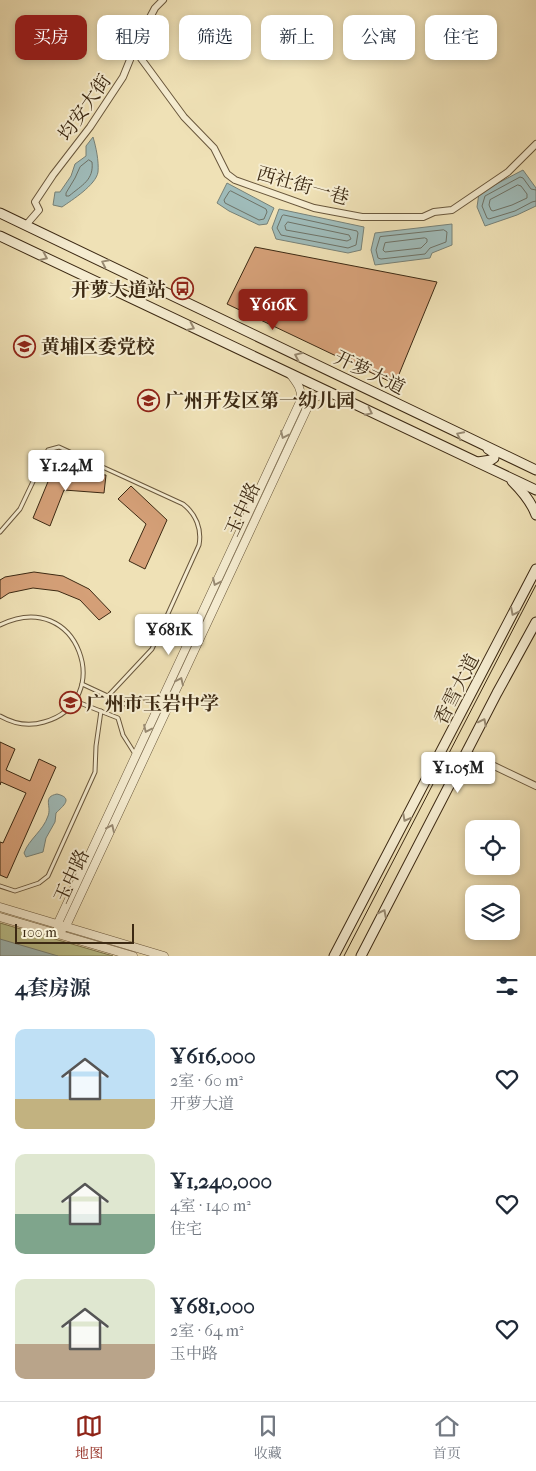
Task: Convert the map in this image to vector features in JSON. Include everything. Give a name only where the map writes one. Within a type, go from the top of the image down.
[{"type":"main road","name":"开萝大道","points":[[0,213],[536,470]]},
{"type":"main road","name":"开萝大道","points":[[0,236],[536,490]]},
{"type":"main road","points":[[478,462],[494,458],[494,453],[487,447]]},
{"type":"main road","points":[[506,476],[523,492],[536,515]]},
{"type":"main road","name":"香雪大道","points":[[334,956],[535,571],[536,558]]},
{"type":"main road","name":"香雪大道","points":[[361,956],[536,622]]},
{"type":"street","name":"均安大街","points":[[152,15],[163,0]]},
{"type":"street","name":"均安大街","points":[[26,225],[39,210],[35,202],[90,127],[123,77],[130,60]]},
{"type":"street","name":"西社街一巷","points":[[142,60],[184,117],[214,148],[227,174],[235,180],[314,208],[362,217],[423,217],[434,212],[452,210],[508,172],[536,144]]},
{"type":"street","name":"玉中路","points":[[62,925],[135,755],[301,400],[300,391],[291,374]]},
{"type":"street","name":"玉中路","points":[[58,933],[310,402],[313,398],[329,392]]},
{"type":"street","points":[[467,753],[536,786]]},
{"type":"street","points":[[0,907],[164,956]]},
{"type":"street","points":[[0,917],[133,956]]},
{"type":"lane","points":[[0,532],[20,509],[48,450],[59,447],[183,504],[192,510],[201,535],[199,544],[152,649],[108,696]]},
{"type":"lane","points":[[0,626],[12,619],[26,617],[41,618],[55,623],[66,631],[75,642],[81,656],[83,670],[82,684],[75,701],[63,713],[51,720],[37,724],[22,725],[8,721],[0,716]]},
{"type":"lane","points":[[82,684],[125,704],[140,698],[162,698]]},
{"type":"lane","points":[[75,701],[118,718],[123,735],[135,755]]},
{"type":"lane","points":[[0,886],[15,891],[39,883],[48,876],[95,772],[96,746],[101,710]]},
{"type":"green space","points":[[0,923],[113,956],[0,956]]},
{"type":"water","points":[[93,137],[98,163],[96,177],[83,192],[62,207],[53,205],[55,192],[60,192],[71,176],[75,164],[86,156],[86,146]]},
{"type":"water","points":[[523,170],[536,188],[536,206],[485,226],[477,207],[479,193]]},
{"type":"water","points":[[227,183],[274,208],[267,224],[259,225],[229,211],[217,203]]},
{"type":"water","points":[[279,209],[364,227],[361,250],[348,253],[276,239],[272,228]]},
{"type":"water","points":[[452,224],[452,245],[432,253],[430,258],[375,265],[371,250],[375,233]]},
{"type":"water","points":[[57,794],[65,798],[66,802],[56,813],[55,822],[46,838],[43,852],[26,857],[24,853],[26,848],[43,826],[48,816],[50,797]]},
{"type":"water","points":[[0,939],[58,956],[0,956]]},
{"type":"building","points":[[255,247],[437,282],[395,384],[227,304]]},
{"type":"building","points":[[52,472],[106,475],[104,493],[64,490],[50,526],[33,518]]},
{"type":"building","points":[[131,486],[167,520],[145,569],[129,561],[146,524],[118,499]]},
{"type":"building","points":[[34,572],[63,576],[89,589],[111,612],[99,620],[80,600],[58,591],[33,588],[9,593],[0,599],[0,580],[5,577]]},
{"type":"building","points":[[0,742],[15,749],[6,770],[30,781],[39,759],[56,767],[7,878],[0,875],[0,842],[3,843],[26,793],[1,782],[0,785]]},
{"type":"tram line","points":[[344,956],[536,585]]},
{"type":"place","name":"开萝大道站","points":[[182,289]]},
{"type":"place","name":"黄埔区委党校","points":[[25,346]]},
{"type":"place","name":"广州开发区第一幼儿园","points":[[149,400]]},
{"type":"place","name":"广州市玉岩中学","points":[[70,703]]}]
